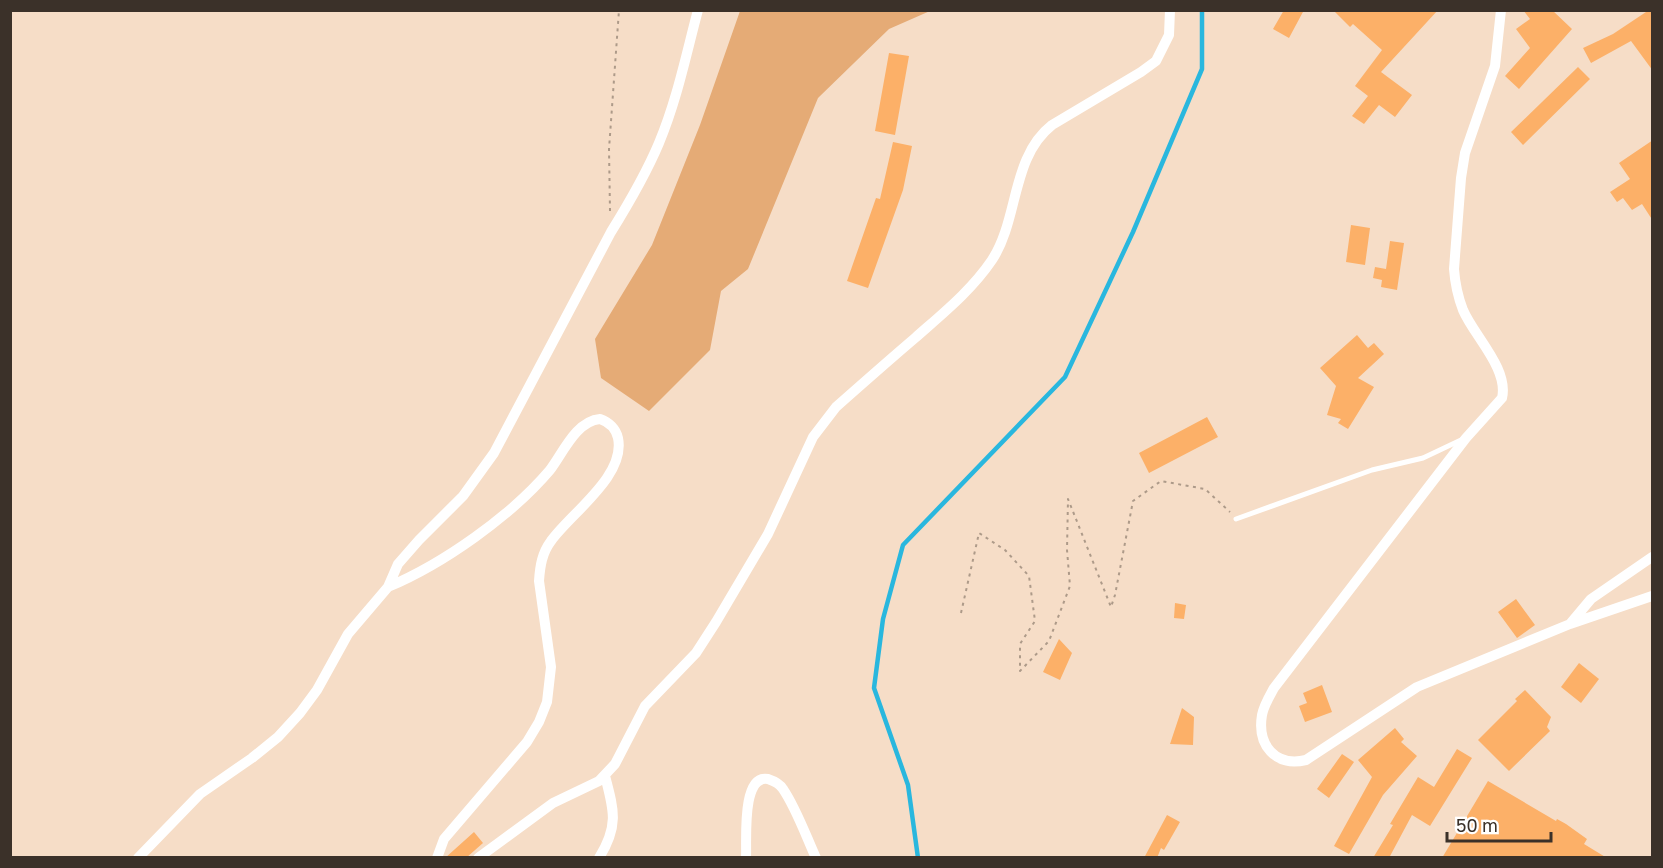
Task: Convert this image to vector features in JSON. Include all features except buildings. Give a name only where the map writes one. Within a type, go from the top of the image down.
[{"type":"street","points":[[138,858],[200,794],[252,759],[300,713],[317,690],[348,634],[388,587],[398,564],[463,496],[494,453],[611,232],[631,199],[659,142],[675,99],[699,10]]},
{"type":"street","points":[[478,858],[553,803],[605,776],[620,756],[645,706],[696,654],[740,583],[768,534],[813,437],[823,422],[836,407],[940,317],[978,278],[992,260],[1002,240],[1022,171],[1034,143],[1052,125],[1142,72],[1155,61],[1169,35],[1170,10]]},
{"type":"street","points":[[1501,10],[1495,66],[1465,153],[1454,269],[1464,310],[1500,373],[1504,392],[1499,404],[1466,438],[1274,688],[1262,716],[1265,743],[1271,753],[1287,762],[1306,760],[1417,687],[1570,624],[1653,596]]},
{"type":"street","points":[[388,587],[419,574],[472,540],[530,491],[549,470],[576,433],[586,424],[600,419],[614,429],[619,446],[612,470],[605,482],[551,541],[540,566],[539,580],[551,667],[547,702],[539,722],[527,742],[444,839],[437,858]]},
{"type":"street","points":[[1570,624],[1591,598],[1653,557]]},
{"type":"street","points":[[599,858],[609,840],[614,819],[612,800],[605,776]]},
{"type":"street","points":[[746,858],[748,799],[756,782],[762,779],[775,782],[784,791],[816,858]]},
{"type":"lane","points":[[1236,519],[1372,470],[1423,458],[1466,438]]},
{"type":"path","points":[[611,232],[608,189],[609,149],[619,10]]},
{"type":"path","points":[[961,613],[979,534],[1005,550],[1029,576],[1035,621],[1020,644],[1020,671],[1048,641],[1070,586],[1067,550],[1068,499],[1111,607],[1133,501],[1161,481],[1205,489],[1236,519]]},
{"type":"shaded area","points":[[740,11],[930,11],[889,29],[818,98],[748,269],[721,291],[710,350],[649,411],[601,378],[595,339],[652,245],[700,125]]},
{"type":"waterway","points":[[918,858],[908,785],[874,688],[883,619],[903,545],[1065,377],[1133,232],[1202,69],[1202,10]]}]
